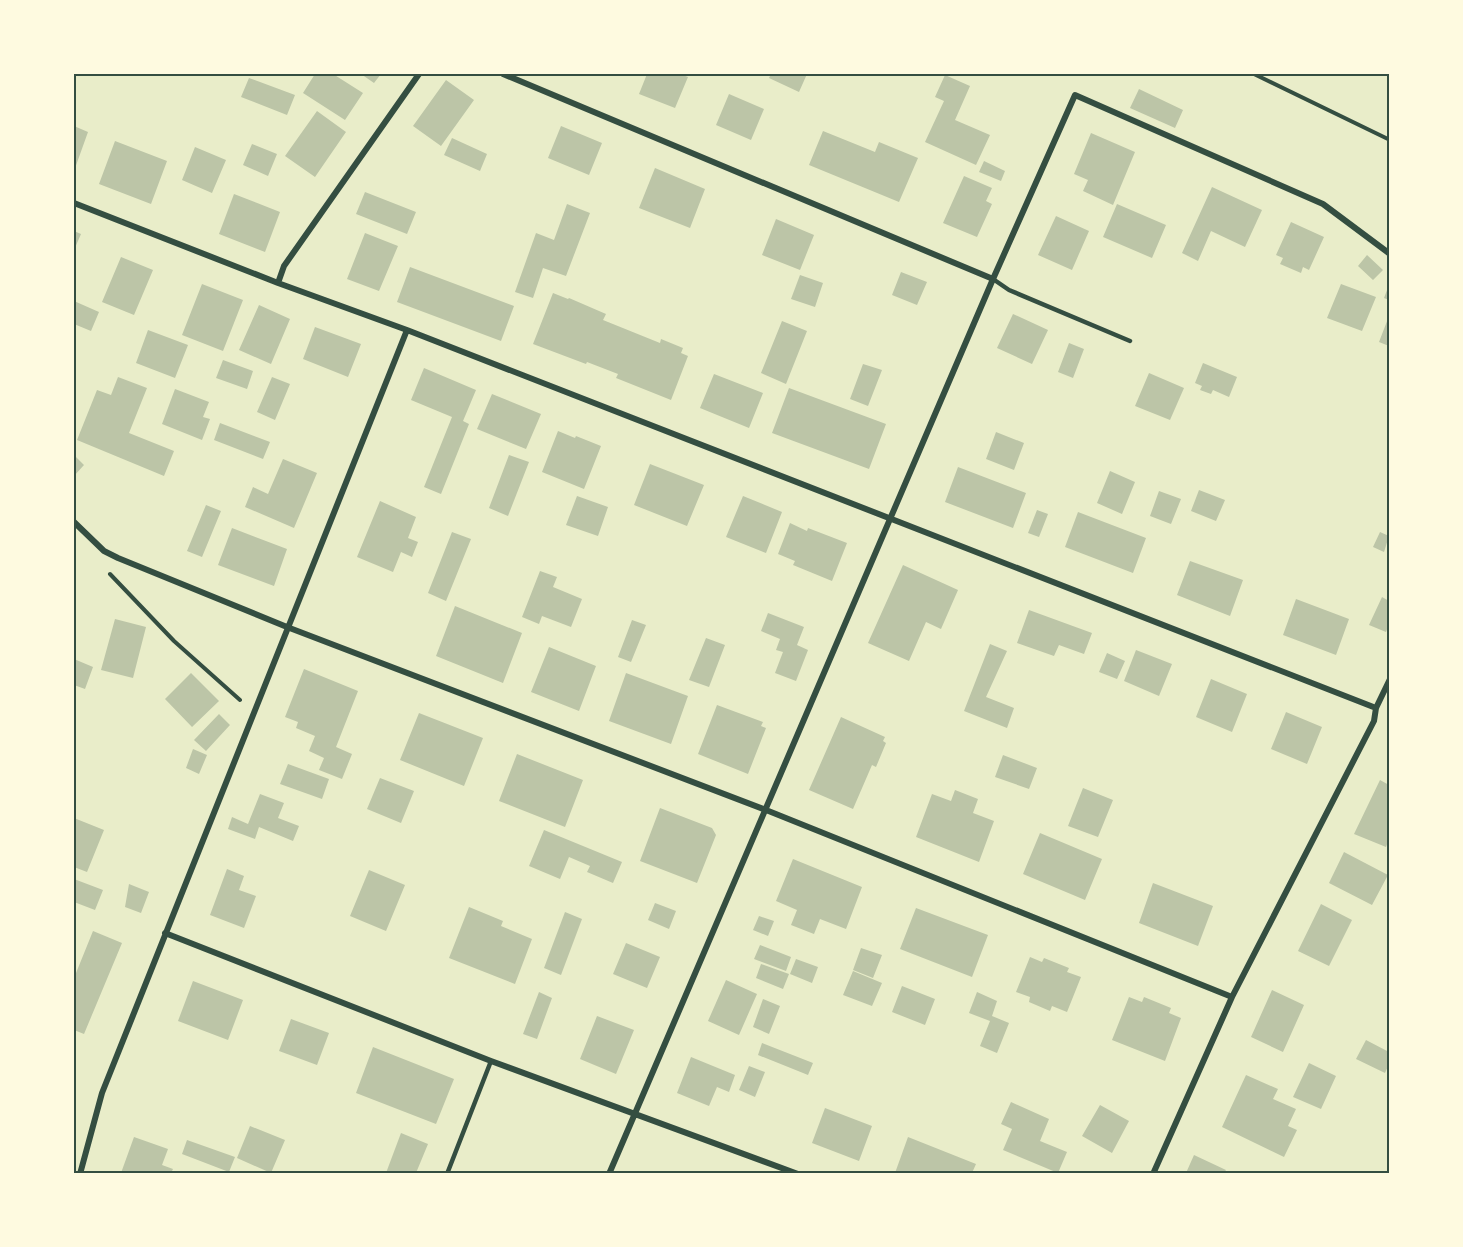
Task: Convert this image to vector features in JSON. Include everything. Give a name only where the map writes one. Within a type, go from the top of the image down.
[{"type":"street","points":[[278,283],[284,266],[419,74]]},
{"type":"street","points":[[503,74],[993,279]]},
{"type":"street","points":[[609,1173],[993,279],[1075,95],[1323,204],[1389,254]]},
{"type":"street","points":[[74,203],[892,518],[1376,708]]},
{"type":"street","points":[[80,1173],[102,1093],[407,330]]},
{"type":"street","points":[[74,522],[104,551],[287,627],[766,810],[1232,997]]},
{"type":"street","points":[[1153,1173],[1232,997],[1374,721],[1376,708],[1389,679]]},
{"type":"street","points":[[165,933],[491,1061],[798,1173]]},
{"type":"lane","points":[[993,279],[1009,290],[1130,341]]},
{"type":"lane","points":[[447,1173],[491,1061]]},
{"type":"path","points":[[1254,74],[1389,140]]},
{"type":"path","points":[[104,551],[106,570],[131,598],[193,658],[243,703],[254,709]]},
{"type":"building","points":[[315,74],[333,74],[363,93],[345,120],[303,93]]},
{"type":"building","points":[[361,74],[381,74],[374,83]]},
{"type":"building","points":[[647,74],[680,74],[688,77],[675,108],[639,94]]},
{"type":"building","points":[[771,74],[807,74],[799,92],[769,78]]},
{"type":"building","points":[[945,75],[970,86],[955,120],[990,135],[976,165],[925,142],[944,101],[935,97]]},
{"type":"building","points":[[249,78],[295,95],[287,115],[241,97]]},
{"type":"building","points":[[446,80],[474,100],[441,146],[413,126]]},
{"type":"building","points":[[1139,89],[1183,110],[1175,128],[1130,108]]},
{"type":"building","points":[[729,94],[764,109],[751,140],[716,125]]},
{"type":"building","points":[[317,111],[346,132],[315,177],[285,156]]},
{"type":"building","points":[[74,126],[88,132],[74,171]]},
{"type":"building","points":[[561,126],[602,143],[589,175],[548,158]]},
{"type":"building","points":[[823,131],[875,152],[879,142],[918,158],[899,202],[809,165]]},
{"type":"building","points":[[1091,133],[1135,152],[1113,205],[1083,191],[1088,180],[1074,174]]},
{"type":"building","points":[[452,138],[487,154],[480,171],[444,155]]},
{"type":"building","points":[[115,141],[167,161],[151,204],[99,184]]},
{"type":"building","points":[[252,144],[277,154],[268,176],[243,165]]},
{"type":"building","points":[[195,147],[226,160],[212,193],[182,180]]},
{"type":"building","points":[[984,161],[1005,171],[1001,181],[979,172]]},
{"type":"building","points":[[655,168],[705,189],[690,228],[639,208]]},
{"type":"building","points":[[964,176],[992,188],[986,201],[992,204],[977,237],[943,223]]},
{"type":"building","points":[[1212,187],[1262,210],[1245,247],[1211,231],[1198,261],[1182,253]]},
{"type":"building","points":[[365,192],[416,212],[407,234],[356,214]]},
{"type":"building","points":[[234,194],[280,212],[265,252],[219,234]]},
{"type":"building","points":[[567,204],[590,213],[566,276],[543,268],[533,298],[515,292],[536,233],[554,240]]},
{"type":"building","points":[[1117,204],[1166,225],[1152,258],[1103,237]]},
{"type":"building","points":[[1056,216],[1089,231],[1072,270],[1038,255]]},
{"type":"building","points":[[776,219],[814,235],[800,270],[762,255]]},
{"type":"building","points":[[1291,222],[1324,237],[1309,270],[1303,267],[1301,273],[1280,264],[1283,258],[1276,255]]},
{"type":"building","points":[[74,231],[81,234],[74,250]]},
{"type":"building","points":[[365,233],[398,246],[379,291],[347,279]]},
{"type":"building","points":[[1367,255],[1383,270],[1373,280],[1358,266]]},
{"type":"building","points":[[121,257],[153,270],[134,315],[102,302]]},
{"type":"building","points":[[410,267],[514,306],[501,341],[397,302]]},
{"type":"building","points":[[901,272],[927,282],[917,305],[892,295]]},
{"type":"building","points":[[800,275],[823,283],[815,307],[791,299]]},
{"type":"building","points":[[202,284],[243,300],[223,351],[182,335]]},
{"type":"building","points":[[1341,284],[1376,297],[1362,331],[1327,318]]},
{"type":"building","points":[[1389,285],[1389,300],[1384,298]]},
{"type":"building","points":[[553,293],[606,314],[603,320],[660,343],[661,339],[683,348],[681,353],[688,356],[671,400],[616,378],[618,374],[533,344]]},
{"type":"building","points":[[74,301],[99,312],[91,331],[74,324]]},
{"type":"building","points":[[259,305],[290,319],[271,364],[239,350]]},
{"type":"building","points":[[1013,314],[1048,330],[1032,364],[997,348]]},
{"type":"building","points":[[1389,316],[1389,346],[1379,342]]},
{"type":"building","points":[[782,321],[807,331],[786,384],[761,373]]},
{"type":"building","points":[[315,327],[361,344],[348,377],[303,359]]},
{"type":"building","points":[[148,330],[188,345],[175,378],[136,363]]},
{"type":"building","points":[[1069,343],[1084,349],[1073,378],[1058,372]]},
{"type":"building","points":[[223,360],[253,371],[247,389],[216,378]]},
{"type":"building","points":[[1203,363],[1237,377],[1229,397],[1213,390],[1211,394],[1200,390],[1202,386],[1195,383]]},
{"type":"building","points":[[863,364],[882,370],[868,406],[850,399]]},
{"type":"building","points":[[424,368],[476,390],[463,421],[469,424],[441,494],[424,487],[452,417],[411,400]]},
{"type":"building","points":[[1149,373],[1184,388],[1170,420],[1135,406]]},
{"type":"building","points":[[714,374],[763,393],[749,428],[700,408]]},
{"type":"building","points":[[118,377],[147,388],[129,433],[174,451],[164,476],[77,440],[97,390],[111,395]]},
{"type":"building","points":[[272,377],[290,384],[275,420],[257,412]]},
{"type":"building","points":[[789,388],[886,424],[869,469],[772,433]]},
{"type":"building","points":[[175,389],[209,402],[203,417],[210,419],[202,440],[162,424]]},
{"type":"building","points":[[492,394],[541,414],[526,449],[477,429]]},
{"type":"building","points":[[220,423],[270,442],[263,459],[214,440]]},
{"type":"building","points":[[558,431],[601,446],[584,489],[542,472]]},
{"type":"building","points":[[996,432],[1024,443],[1014,470],[986,459]]},
{"type":"building","points":[[74,455],[84,465],[74,476]]},
{"type":"building","points":[[509,455],[529,462],[508,516],[489,508]]},
{"type":"building","points":[[283,459],[317,473],[294,528],[245,507],[253,487],[268,494]]},
{"type":"building","points":[[650,464],[704,485],[687,526],[634,505]]},
{"type":"building","points":[[958,467],[1026,493],[1013,528],[945,502]]},
{"type":"building","points":[[1110,471],[1135,482],[1122,514],[1097,503]]},
{"type":"building","points":[[1199,490],[1225,500],[1216,521],[1191,511]]},
{"type":"building","points":[[1159,491],[1181,499],[1171,524],[1150,516]]},
{"type":"building","points":[[577,496],[608,507],[598,536],[566,525]]},
{"type":"building","points":[[743,496],[782,512],[766,553],[726,537]]},
{"type":"building","points":[[380,501],[416,517],[408,538],[418,542],[412,557],[401,552],[393,572],[357,557]]},
{"type":"building","points":[[206,505],[221,511],[202,557],[187,551]]},
{"type":"building","points":[[1037,510],[1048,514],[1039,537],[1028,533]]},
{"type":"building","points":[[1078,512],[1146,538],[1133,573],[1065,547]]},
{"type":"building","points":[[790,523],[807,531],[808,528],[847,543],[832,581],[793,565],[795,561],[778,554]]},
{"type":"building","points":[[232,528],[287,549],[274,586],[218,565]]},
{"type":"building","points":[[452,532],[471,539],[446,601],[428,593]]},
{"type":"building","points":[[1380,532],[1389,536],[1384,552],[1373,547]]},
{"type":"building","points":[[1190,561],[1243,580],[1230,616],[1177,595]]},
{"type":"building","points":[[903,565],[958,590],[941,629],[926,622],[909,661],[868,643]]},
{"type":"building","points":[[540,571],[557,577],[553,587],[582,599],[571,627],[542,616],[539,624],[522,617]]},
{"type":"building","points":[[1382,597],[1389,601],[1389,624],[1386,632],[1369,625]]},
{"type":"building","points":[[1296,599],[1349,619],[1336,655],[1283,635]]},
{"type":"building","points":[[455,606],[522,633],[503,683],[436,656]]},
{"type":"building","points":[[1029,610],[1092,633],[1084,654],[1059,645],[1054,656],[1017,643]]},
{"type":"building","points":[[768,613],[804,627],[797,645],[808,650],[796,681],[775,673],[783,652],[776,650],[780,639],[761,631]]},
{"type":"building","points":[[115,619],[146,627],[133,678],[101,670]]},
{"type":"building","points":[[632,620],[646,625],[631,662],[618,657]]},
{"type":"building","points":[[706,638],[725,645],[709,687],[689,680]]},
{"type":"building","points":[[990,644],[1007,651],[986,697],[1014,708],[1007,728],[964,711]]},
{"type":"building","points":[[549,647],[596,666],[579,711],[531,692]]},
{"type":"building","points":[[1136,650],[1172,664],[1159,696],[1124,681]]},
{"type":"building","points":[[1107,653],[1125,661],[1117,679],[1099,672]]},
{"type":"building","points":[[74,659],[93,667],[85,689],[74,685]]},
{"type":"building","points":[[304,669],[358,691],[336,747],[352,754],[342,779],[319,770],[324,758],[309,751],[315,736],[296,728],[298,722],[285,717]]},
{"type":"building","points":[[191,673],[219,701],[192,727],[165,699]]},
{"type":"building","points":[[626,673],[688,696],[671,744],[609,721]]},
{"type":"building","points":[[1211,679],[1247,694],[1232,732],[1196,717]]},
{"type":"building","points":[[717,705],[763,722],[761,726],[766,728],[748,774],[698,754]]},
{"type":"building","points":[[1286,712],[1322,727],[1307,764],[1271,749]]},
{"type":"building","points":[[419,713],[483,738],[464,786],[400,760]]},
{"type":"building","points":[[219,714],[230,725],[206,751],[194,740]]},
{"type":"building","points":[[841,717],[885,737],[883,741],[886,743],[876,767],[872,765],[853,809],[809,790]]},
{"type":"building","points":[[193,749],[207,755],[199,774],[186,768]]},
{"type":"building","points":[[517,754],[583,780],[565,827],[499,801]]},
{"type":"building","points":[[1003,755],[1037,768],[1029,789],[995,777]]},
{"type":"building","points":[[288,764],[329,779],[322,799],[280,784]]},
{"type":"building","points":[[380,778],[414,791],[401,823],[367,809]]},
{"type":"building","points":[[1380,780],[1389,785],[1389,839],[1386,847],[1354,834]]},
{"type":"building","points":[[1083,788],[1113,800],[1098,837],[1068,826]]},
{"type":"building","points":[[955,790],[978,799],[973,813],[994,821],[979,862],[916,837],[932,794],[951,801]]},
{"type":"building","points":[[260,794],[284,803],[278,818],[299,826],[293,841],[259,827],[255,839],[228,829],[232,817],[248,824]]},
{"type":"building","points":[[660,808],[712,828],[716,835],[697,883],[640,861]]},
{"type":"building","points":[[74,818],[104,830],[87,872],[74,867]]},
{"type":"building","points":[[544,830],[622,862],[613,883],[587,872],[590,866],[569,857],[560,879],[529,866]]},
{"type":"building","points":[[1040,833],[1102,859],[1085,900],[1023,874]]},
{"type":"building","points":[[1344,852],[1388,875],[1372,905],[1329,883]]},
{"type":"building","points":[[793,859],[862,887],[846,929],[820,919],[814,934],[791,925],[797,910],[776,901]]},
{"type":"building","points":[[227,869],[244,876],[239,890],[256,896],[244,928],[210,915]]},
{"type":"building","points":[[369,870],[405,885],[386,931],[350,916]]},
{"type":"building","points":[[74,879],[103,890],[95,910],[74,902]]},
{"type":"building","points":[[1153,883],[1213,906],[1198,946],[1139,923]]},
{"type":"building","points":[[129,884],[149,892],[141,913],[125,907]]},
{"type":"building","points":[[655,903],[676,911],[669,929],[648,920]]},
{"type":"building","points":[[1321,904],[1352,920],[1329,966],[1298,951]]},
{"type":"building","points":[[469,907],[503,921],[501,926],[532,939],[515,984],[449,958]]},
{"type":"building","points":[[916,908],[988,935],[972,977],[900,949]]},
{"type":"building","points":[[565,912],[582,919],[561,975],[544,968]]},
{"type":"building","points":[[759,916],[774,921],[768,936],[753,930]]},
{"type":"building","points":[[93,931],[122,943],[84,1034],[74,1030],[74,978]]},
{"type":"building","points":[[626,943],[660,957],[647,988],[613,974]]},
{"type":"building","points":[[760,945],[791,957],[786,971],[754,959]]},
{"type":"building","points":[[861,948],[882,955],[873,978],[853,970]]},
{"type":"building","points":[[1030,957],[1042,962],[1044,958],[1069,968],[1067,972],[1081,977],[1067,1012],[1052,1006],[1050,1011],[1029,1002],[1030,997],[1016,992]]},
{"type":"building","points":[[796,959],[818,967],[812,983],[790,974]]},
{"type":"building","points":[[761,964],[789,974],[783,989],[756,978]]},
{"type":"building","points":[[853,971],[882,983],[872,1006],[843,995]]},
{"type":"building","points":[[726,980],[757,994],[739,1035],[708,1021]]},
{"type":"building","points":[[193,981],[243,1000],[228,1040],[178,1021]]},
{"type":"building","points":[[902,986],[935,999],[925,1025],[892,1012]]},
{"type":"building","points":[[1272,990],[1304,1005],[1283,1052],[1251,1037]]},
{"type":"building","points":[[539,992],[552,998],[537,1039],[523,1034]]},
{"type":"building","points":[[977,992],[997,1001],[992,1016],[1009,1023],[997,1053],[980,1046],[990,1021],[969,1013]]},
{"type":"building","points":[[1129,997],[1142,1002],[1144,997],[1171,1008],[1169,1013],[1181,1018],[1165,1061],[1112,1040]]},
{"type":"building","points":[[763,999],[780,1006],[769,1034],[753,1027]]},
{"type":"building","points":[[597,1016],[634,1030],[616,1074],[580,1059]]},
{"type":"building","points":[[291,1019],[329,1033],[317,1065],[279,1051]]},
{"type":"building","points":[[1366,1040],[1389,1052],[1389,1064],[1385,1073],[1356,1059]]},
{"type":"building","points":[[762,1043],[813,1063],[808,1075],[758,1055]]},
{"type":"building","points":[[373,1047],[454,1079],[436,1124],[356,1093]]},
{"type":"building","points":[[691,1057],[735,1075],[729,1092],[717,1087],[709,1106],[677,1093]]},
{"type":"building","points":[[1309,1063],[1336,1076],[1321,1109],[1293,1097]]},
{"type":"building","points":[[749,1066],[765,1072],[755,1097],[739,1090]]},
{"type":"building","points":[[1246,1075],[1278,1089],[1273,1099],[1296,1109],[1288,1126],[1297,1130],[1284,1157],[1222,1127]]},
{"type":"building","points":[[1011,1102],[1049,1119],[1040,1141],[1067,1152],[1058,1173],[1003,1150],[1012,1129],[1001,1124]]},
{"type":"building","points":[[1100,1105],[1129,1121],[1112,1153],[1082,1136]]},
{"type":"building","points":[[825,1108],[872,1126],[859,1161],[812,1143]]},
{"type":"building","points":[[250,1126],[285,1140],[271,1173],[237,1158]]},
{"type":"building","points":[[401,1133],[428,1144],[416,1173],[386,1173]]},
{"type":"building","points":[[134,1137],[168,1149],[162,1165],[173,1169],[171,1173],[121,1173]]},
{"type":"building","points":[[908,1137],[976,1164],[972,1173],[895,1173]]},
{"type":"building","points":[[187,1140],[235,1157],[229,1172],[182,1154]]},
{"type":"building","points":[[1194,1155],[1226,1170],[1224,1173],[1186,1173]]}]
